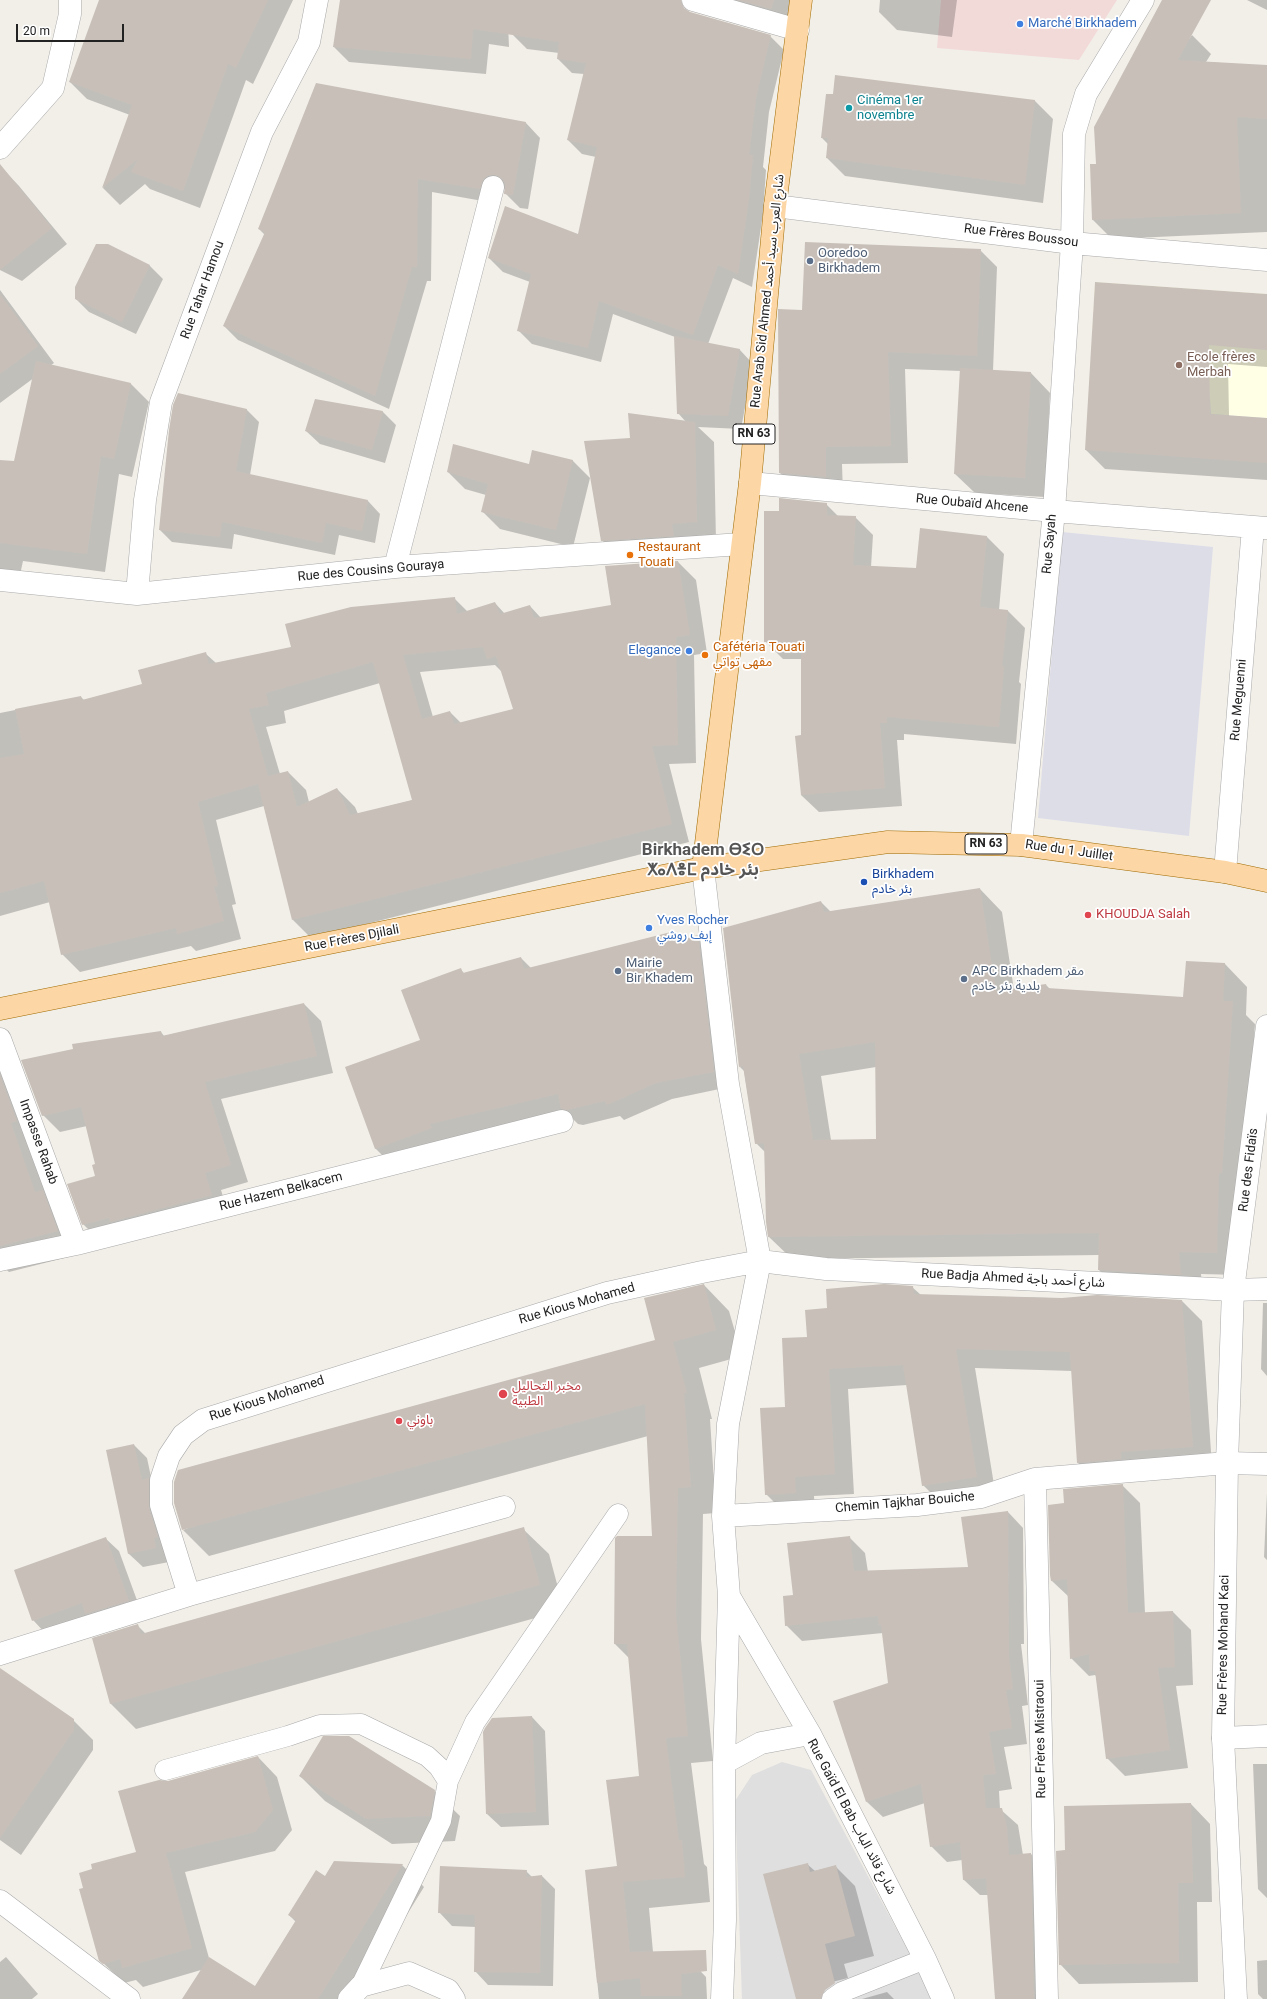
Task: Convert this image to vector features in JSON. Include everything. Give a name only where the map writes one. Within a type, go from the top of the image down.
[{"type":"main road","name":"Rue Arab Sid Ahmed شارع العرب سيد أحمد","points":[[703,868],[750,483],[775,206],[801,0]]},
{"type":"main road","name":"Rue du 1 Juillet","points":[[703,868],[888,842],[1021,844],[1225,872],[1267,880]]},
{"type":"main road","name":"Rue Frères Djilali","points":[[0,1009],[703,868]]},
{"type":"street","points":[[0,148],[53,88],[70,14],[70,0]]},
{"type":"street","name":"Rue Tahar Hamou","points":[[137,594],[145,500],[161,402],[262,132],[309,42],[317,0]]},
{"type":"street","points":[[693,0],[798,30]]},
{"type":"street","name":"Rue Sayah","points":[[1021,844],[1054,511],[1072,243],[1074,134],[1086,94],[1143,0]]},
{"type":"street","points":[[395,568],[493,187]]},
{"type":"street","name":"Rue Frères Boussou","points":[[775,206],[1072,243],[1267,260]]},
{"type":"street","name":"Rue Oubaïd Ahcene","points":[[750,483],[1260,528]]},
{"type":"street","name":"Rue Meguenni","points":[[1225,872],[1260,528]]},
{"type":"street","name":"Rue des Cousins Gouraya","points":[[0,580],[137,594],[395,568],[742,544]]},
{"type":"street","points":[[703,868],[728,1084],[760,1261],[728,1424],[723,1516],[729,1596],[724,1762],[725,1920],[722,1999]]},
{"type":"street","name":"Rue des Fidaïs","points":[[1233,1290],[1267,1026]]},
{"type":"street","name":"Impasse Rahab","points":[[0,1039],[76,1244]]},
{"type":"street","name":"Rue Hazem Belkacem","points":[[0,1260],[76,1244],[562,1121]]},
{"type":"street","name":"Rue Badja Ahmed شارع أحمد باجة","points":[[760,1261],[834,1270],[1233,1290],[1267,1289]]},
{"type":"street","name":"Rue Kious Mohamed","points":[[189,1595],[161,1506],[161,1480],[172,1450],[183,1435],[203,1420],[607,1294],[702,1272],[760,1261]]},
{"type":"street","name":"Rue Frères Mohand Kaci","points":[[1233,1290],[1227,1463],[1223,1738],[1236,1999]]},
{"type":"street","name":"Chemin Tajkhar Bouiche","points":[[723,1516],[939,1502],[981,1497],[1035,1479],[1227,1463],[1267,1464]]},
{"type":"street","name":"Rue Frères Mistraoui","points":[[1035,1479],[1047,1999]]},
{"type":"street","points":[[0,1654],[189,1595],[504,1507]]},
{"type":"street","points":[[729,1596],[810,1734]]},
{"type":"street","name":"Rue Gaïd El Bab شارع قائد الباب","points":[[724,1762],[761,1743],[810,1734],[925,1959],[943,1999]]},
{"type":"street","points":[[1223,1738],[1267,1736]]},
{"type":"street","points":[[0,1901],[129,1999]]},
{"type":"street","points":[[355,1993],[409,1973],[448,1990],[454,1999]]},
{"type":"lane","points":[[355,1993],[441,1820],[448,1781],[475,1722],[618,1514]]},
{"type":"lane","points":[[165,1770],[288,1736],[320,1725],[361,1724],[427,1756],[439,1767],[448,1781]]},
{"type":"lane","points":[[832,1999],[842,1992],[925,1959]]},
{"type":"shaded area","name":"Marché Birkhadem","points":[[941,0],[1117,0],[1079,60],[937,48]]},
{"type":"shaded area","name":"Ecole frères Merbah","points":[[1095,282],[1267,294],[1267,418],[1211,414],[1210,399],[1108,392],[1092,337]]},
{"type":"shaded area","points":[[1062,532],[1213,547],[1189,836],[1038,818]]},
{"type":"shaded area","points":[[782,1762],[811,1770],[934,1999],[742,1999],[735,1801],[752,1775]]},
{"type":"building","points":[[99,0],[268,0],[236,68],[228,64],[183,191],[131,172],[138,159],[102,188],[132,105],[69,82]]},
{"type":"building","points":[[340,0],[681,0],[684,8],[690,12],[771,35],[756,98],[749,155],[753,155],[749,199],[738,274],[718,265],[693,335],[599,301],[588,348],[517,331],[531,274],[488,258],[505,206],[578,234],[597,147],[567,140],[586,63],[557,59],[559,42],[473,29],[471,59],[333,47]]},
{"type":"building","points":[[738,0],[774,0],[771,9]]},
{"type":"building","points":[[1162,0],[1211,0],[1178,60],[1267,65],[1267,119],[1237,117],[1241,213],[1092,220],[1090,164],[1096,164],[1094,127]]},
{"type":"building","points":[[835,75],[1035,100],[1025,185],[826,158],[828,138],[821,138],[826,94],[833,94]]},
{"type":"building","points":[[316,83],[526,122],[513,195],[504,194],[505,183],[496,175],[490,175],[484,178],[480,189],[418,179],[417,267],[412,267],[375,396],[223,326],[265,232],[258,229]]},
{"type":"building","points":[[0,164],[52,228],[0,270]]},
{"type":"building","points":[[805,242],[981,249],[977,356],[888,352],[891,446],[826,447],[826,477],[779,473],[778,309],[802,310]]},
{"type":"building","points":[[96,244],[108,244],[150,265],[122,322],[75,299],[75,287]]},
{"type":"building","name":"Ecole frères Merbah","points":[[1095,282],[1267,294],[1267,350],[1209,345],[1210,414],[1267,418],[1267,463],[1085,450]]},
{"type":"building","points":[[0,294],[38,346],[0,374]]},
{"type":"building","points":[[674,336],[740,349],[728,416],[677,414]]},
{"type":"building","points":[[36,361],[131,383],[114,459],[101,456],[87,554],[0,543],[0,460],[14,461]]},
{"type":"building","points":[[960,368],[1031,372],[1025,478],[954,474]]},
{"type":"building","points":[[178,393],[247,409],[236,471],[368,500],[362,531],[326,523],[322,543],[222,522],[220,537],[159,530],[169,430],[173,405]]},
{"type":"building","points":[[315,399],[383,411],[372,450],[305,431]]},
{"type":"building","points":[[628,413],[695,422],[697,522],[672,524],[674,536],[601,541],[584,441],[630,438]]},
{"type":"building","points":[[453,444],[529,464],[532,450],[573,460],[556,530],[481,512],[488,484],[447,472]]},
{"type":"building","points":[[779,498],[827,503],[827,515],[856,516],[853,565],[916,568],[920,528],[987,536],[980,607],[1008,610],[1002,666],[1004,666],[999,727],[887,717],[887,723],[880,723],[885,788],[801,795],[795,736],[801,735],[801,642],[764,642],[764,511],[779,511]]},
{"type":"building","points":[[678,561],[690,635],[676,637],[678,745],[652,746],[672,824],[292,920],[258,784],[198,802],[218,886],[214,887],[224,921],[177,934],[176,928],[61,955],[44,881],[0,893],[0,758],[24,754],[15,709],[81,696],[82,700],[142,684],[138,670],[206,652],[209,664],[291,647],[285,624],[351,607],[455,597],[457,614],[495,602],[500,614],[530,605],[534,618],[611,605],[605,566]],"holes":[[[483,647],[487,659],[496,656],[513,709],[454,724],[450,711],[422,719],[403,655]],[[373,662],[412,800],[350,815],[337,788],[297,807],[288,771],[268,776],[249,709],[269,705],[266,693]]]},
{"type":"building","points":[[980,888],[996,991],[1046,984],[1047,988],[1183,997],[1186,961],[1225,963],[1223,1001],[1233,1001],[1222,1173],[1219,1173],[1217,1253],[1179,1252],[1181,1275],[1098,1270],[1099,1233],[768,1237],[766,1222],[764,1143],[755,1144],[743,1066],[739,1067],[723,928],[821,901],[824,912]],"holes":[[[875,1042],[876,1139],[813,1140],[799,1054]]]},
{"type":"building","points":[[671,932],[674,942],[698,935],[714,1072],[656,1083],[607,1105],[605,1101],[567,1110],[561,1109],[558,1094],[430,1124],[432,1128],[375,1149],[345,1067],[420,1040],[401,990],[461,968],[463,973],[521,957],[524,969]]},
{"type":"building","points":[[304,1003],[317,1056],[205,1082],[231,1165],[205,1173],[212,1195],[110,1222],[109,1218],[82,1225],[67,1184],[95,1176],[92,1165],[95,1164],[81,1107],[42,1116],[21,1060],[73,1049],[72,1044],[161,1031],[162,1036]]},
{"type":"building","points":[[0,1075],[17,1121],[11,1123],[35,1192],[43,1190],[58,1231],[0,1246]]},
{"type":"building","points":[[704,1284],[716,1330],[673,1342],[687,1393],[684,1393],[691,1487],[678,1488],[676,1613],[688,1736],[666,1738],[679,1841],[682,1840],[685,1877],[623,1882],[630,1952],[706,1950],[707,1971],[681,1974],[682,1996],[641,1996],[640,1978],[597,1983],[585,1870],[617,1866],[606,1780],[639,1776],[627,1644],[614,1644],[615,1538],[617,1536],[652,1536],[645,1404],[182,1530],[174,1503],[174,1482],[178,1470],[655,1340],[644,1298]]},
{"type":"building","points":[[884,1284],[913,1286],[914,1294],[1062,1298],[1097,1295],[1182,1300],[1193,1447],[1121,1452],[1121,1459],[1077,1463],[1070,1352],[956,1349],[977,1477],[922,1486],[903,1365],[829,1369],[835,1474],[795,1477],[796,1493],[765,1495],[760,1408],[785,1407],[782,1338],[807,1337],[805,1310],[827,1308],[826,1289]]},
{"type":"building","points":[[134,1444],[142,1480],[149,1478],[149,1508],[158,1537],[154,1538],[156,1548],[128,1554],[106,1450]]},
{"type":"building","points":[[1123,1484],[1128,1613],[1173,1611],[1175,1667],[1158,1668],[1170,1750],[1106,1759],[1095,1671],[1090,1671],[1089,1654],[1070,1659],[1067,1579],[1051,1581],[1048,1505],[1064,1503],[1063,1489]]},
{"type":"building","points":[[1008,1511],[1009,1657],[1013,1689],[1006,1690],[1012,1728],[989,1732],[996,1774],[983,1775],[986,1808],[1002,1808],[1007,1827],[1009,1855],[1031,1853],[1034,1999],[995,1999],[986,1878],[963,1880],[960,1842],[930,1847],[921,1784],[866,1802],[833,1701],[888,1683],[881,1625],[879,1625],[878,1616],[785,1626],[783,1596],[793,1595],[787,1543],[850,1536],[854,1571],[968,1567],[961,1517]]},
{"type":"building","points":[[524,1527],[540,1585],[110,1704],[92,1638],[138,1624],[141,1634]]},
{"type":"building","points":[[106,1537],[129,1601],[85,1614],[82,1603],[32,1621],[14,1570]]},
{"type":"building","points":[[0,1668],[74,1719],[74,1730],[0,1838]]},
{"type":"building","points":[[532,1716],[536,1812],[486,1814],[483,1732],[492,1718]]},
{"type":"building","points":[[323,1736],[349,1736],[435,1790],[430,1816],[366,1819],[299,1776]]},
{"type":"building","points":[[258,1756],[273,1810],[255,1832],[166,1853],[192,1948],[122,1968],[120,1959],[103,1964],[99,1961],[79,1889],[83,1888],[79,1873],[92,1869],[91,1864],[136,1852],[118,1791],[159,1780],[168,1781]]},
{"type":"building","points":[[1191,1803],[1193,1883],[1178,1883],[1179,1963],[1059,1965],[1056,1851],[1065,1850],[1064,1806]]},
{"type":"building","points":[[334,1861],[403,1864],[318,1999],[182,1999],[209,1957],[255,1986],[296,1920],[288,1915],[316,1870],[325,1876]]},
{"type":"building","points":[[808,1863],[810,1872],[836,1865],[855,1936],[825,1944],[835,1983],[825,1990],[821,1999],[796,1999],[763,1874]]},
{"type":"building","points":[[440,1866],[527,1870],[526,1877],[542,1875],[540,1973],[474,1972],[475,1915],[438,1913]]},
{"type":"place","name":"Marché Birkhadem","points":[[1020,24]]},
{"type":"place","name":"Cinéma 1er novembre","points":[[849,108]]},
{"type":"place","name":"Ooredoo Birkhadem","points":[[810,261]]},
{"type":"place","name":"Ecole frères Merbah","points":[[1179,365]]},
{"type":"place","name":"Restaurant Touati","points":[[630,555]]},
{"type":"place","name":"Elegance","points":[[689,651]]},
{"type":"place","name":"Cafétéria Touati مقهى تواتي","points":[[705,655]]},
{"type":"place","name":"Birkhadem بئر خادم","points":[[864,882]]},
{"type":"place","name":"KHOUDJA Salah","points":[[1088,915]]},
{"type":"place","name":"Yves Rocher إيف روشي","points":[[649,928]]},
{"type":"place","name":"Mairie Bir Khadem","points":[[618,971]]},
{"type":"place","name":"APC Birkhadem مقر بلدية بئر خادم","points":[[964,979]]},
{"type":"place","name":"مخبر التحاليل الطبية","points":[[503,1394]]},
{"type":"place","name":"باوني","points":[[399,1421]]},
{"type":"district","name":"Birkhadem ⴱⵉⵔ ⵅⴰⴷⴻⵎ بئر خادم","points":[[703,861]]}]
